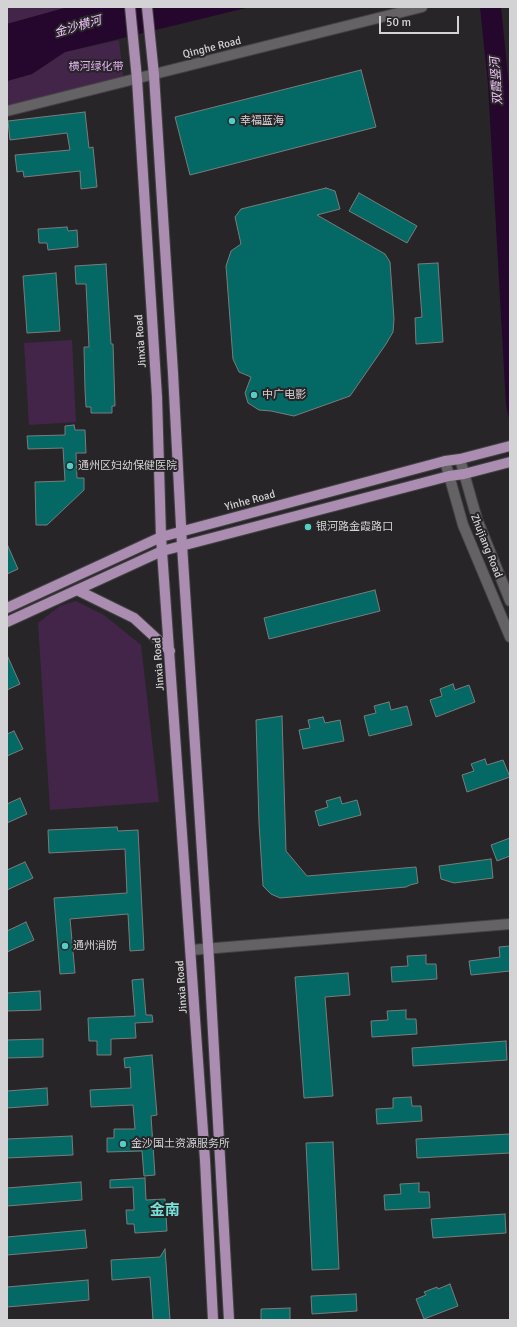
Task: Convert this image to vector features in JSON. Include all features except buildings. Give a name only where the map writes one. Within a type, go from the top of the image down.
[{"type":"main road","name":"Jinxia Road","points":[[130,7],[137,79],[157,397],[161,537],[205,1160],[213,1320]]},
{"type":"main road","points":[[147,7],[154,75],[208,949],[229,1320]]},
{"type":"main road","name":"Yinhe Road","points":[[7,608],[161,537],[445,461],[460,459],[507,447]]},
{"type":"main road","points":[[7,622],[162,551],[449,476],[464,474],[509,462]]},
{"type":"main road","points":[[77,590],[134,618],[170,651]]},
{"type":"street","name":"Qinghe Road","points":[[7,111],[422,7]]},
{"type":"street","name":"Zhujiang Road","points":[[460,459],[476,519],[510,601]]},
{"type":"street","name":"Zhujiang Road","points":[[445,461],[463,525],[510,637]]},
{"type":"street","points":[[191,950],[510,924]]},
{"type":"green space","points":[[7,7],[68,7],[7,24]]},
{"type":"green space","name":"横河绿化带","points":[[119,40],[124,82],[7,111],[7,81],[32,74],[65,52]]},
{"type":"green space","points":[[72,340],[76,422],[29,425],[24,343]]},
{"type":"green space","points":[[76,601],[104,615],[141,645],[159,802],[50,810],[38,623],[60,606]]},
{"type":"water","name":"金沙横河","points":[[68,7],[250,7],[65,52],[32,74],[7,81],[7,24]]},
{"type":"water","name":"双霞竖河","points":[[480,7],[501,7],[510,96],[510,423],[506,405],[488,84]]},
{"type":"place","name":"幸福蓝海","points":[[232,121]]},
{"type":"place","name":"中广电影","points":[[254,395]]},
{"type":"place","name":"通州区妇幼保健医院","points":[[70,466]]},
{"type":"place","name":"银河路金霞路口","points":[[308,527]]},
{"type":"place","name":"通州消防","points":[[65,946]]},
{"type":"place","name":"金沙国土资源服务所","points":[[123,1144]]},
{"type":"district","name":"金南","points":[[165,1211]]}]
